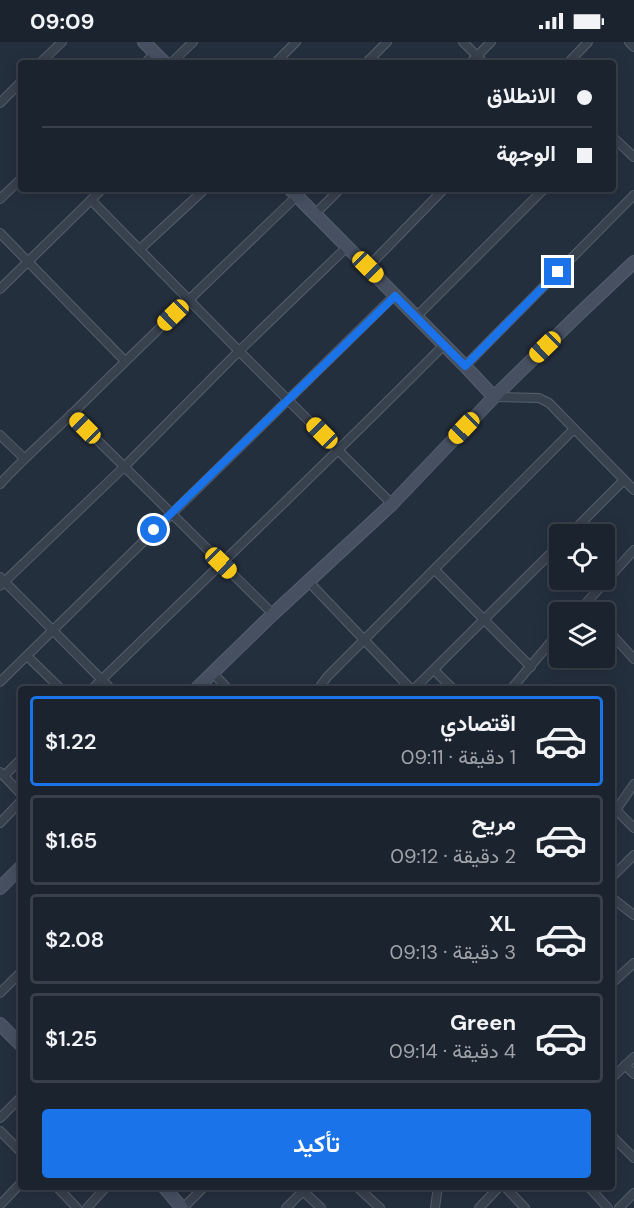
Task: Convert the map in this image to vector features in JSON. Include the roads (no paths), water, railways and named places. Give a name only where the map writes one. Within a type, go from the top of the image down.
[{"type":"street","points":[[43,60],[62,42]]},
{"type":"street","points":[[144,42],[162,60]]},
{"type":"street","points":[[174,60],[192,42]]},
{"type":"street","points":[[277,60],[296,42]]},
{"type":"street","points":[[369,60],[387,42]]},
{"type":"street","points":[[463,42],[481,60]]},
{"type":"street","points":[[473,60],[491,42]]},
{"type":"street","points":[[571,60],[588,42]]},
{"type":"street","points":[[629,42],[634,46]]},
{"type":"street","points":[[148,60],[155,53]]},
{"type":"street","points":[[0,103],[18,85]]},
{"type":"street","points":[[616,140],[634,157]]},
{"type":"street","points":[[0,198],[18,182]]},
{"type":"street","points":[[0,289],[99,192]]},
{"type":"street","points":[[140,249],[202,192]]},
{"type":"street","points":[[0,484],[189,299],[293,192],[494,397],[539,398],[549,403],[634,490]]},
{"type":"street","points":[[315,214],[337,192]]},
{"type":"street","points":[[368,267],[441,192]]},
{"type":"street","points":[[417,317],[541,192]]},
{"type":"street","points":[[465,366],[634,195]]},
{"type":"street","points":[[91,200],[392,504]]},
{"type":"street","points":[[0,233],[125,361]]},
{"type":"street","points":[[108,686],[2,582],[124,467],[239,351],[347,247]]},
{"type":"street","points":[[199,686],[392,504],[494,397],[634,262]]},
{"type":"street","points":[[0,682],[395,296]]},
{"type":"street","points":[[95,686],[444,345]]},
{"type":"street","points":[[71,414],[273,614]]},
{"type":"street","points":[[320,686],[574,429]]},
{"type":"street","points":[[0,435],[24,458]]},
{"type":"street","points":[[580,524],[624,480]]},
{"type":"street","points":[[588,602],[634,550]]},
{"type":"street","points":[[418,686],[549,555]]},
{"type":"street","points":[[435,570],[531,667]]},
{"type":"street","points":[[308,581],[408,686]]},
{"type":"street","points":[[615,638],[634,659]]},
{"type":"street","points":[[514,686],[549,645]]},
{"type":"street","points":[[27,656],[58,686]]},
{"type":"street","points":[[434,670],[450,686]]},
{"type":"street","points":[[213,673],[225,686]]},
{"type":"street","points":[[18,761],[2,773],[18,791]]},
{"type":"street","points":[[615,807],[634,784]]},
{"type":"street","points":[[0,823],[18,804]]},
{"type":"street","points":[[615,809],[634,828]]},
{"type":"street","points":[[615,873],[634,855]]},
{"type":"street","points":[[0,888],[18,870]]},
{"type":"street","points":[[615,900],[634,915]]},
{"type":"street","points":[[615,980],[634,963]]},
{"type":"street","points":[[0,993],[18,975]]},
{"type":"street","points":[[1,1026],[18,1042]]},
{"type":"street","points":[[615,1075],[634,1057]]},
{"type":"street","points":[[625,1065],[634,1074]]},
{"type":"street","points":[[0,1118],[18,1100]]},
{"type":"street","points":[[0,1131],[18,1149]]},
{"type":"street","points":[[615,1139],[634,1158]]},
{"type":"street","points":[[0,1204],[18,1186]]},
{"type":"street","points":[[60,1190],[77,1208]]},
{"type":"street","points":[[87,1208],[103,1190]]},
{"type":"street","points":[[167,1190],[183,1208],[201,1190]]},
{"type":"street","points":[[286,1208],[303,1190]]},
{"type":"street","points":[[305,1190],[321,1208]]},
{"type":"street","points":[[360,1190],[380,1208]]},
{"type":"street","points":[[435,1208],[437,1190]]},
{"type":"street","points":[[479,1208],[498,1190]]},
{"type":"street","points":[[506,1190],[525,1208]]},
{"type":"street","points":[[592,1190],[608,1208]]},
{"type":"street","points":[[619,1208],[634,1193]]}]
